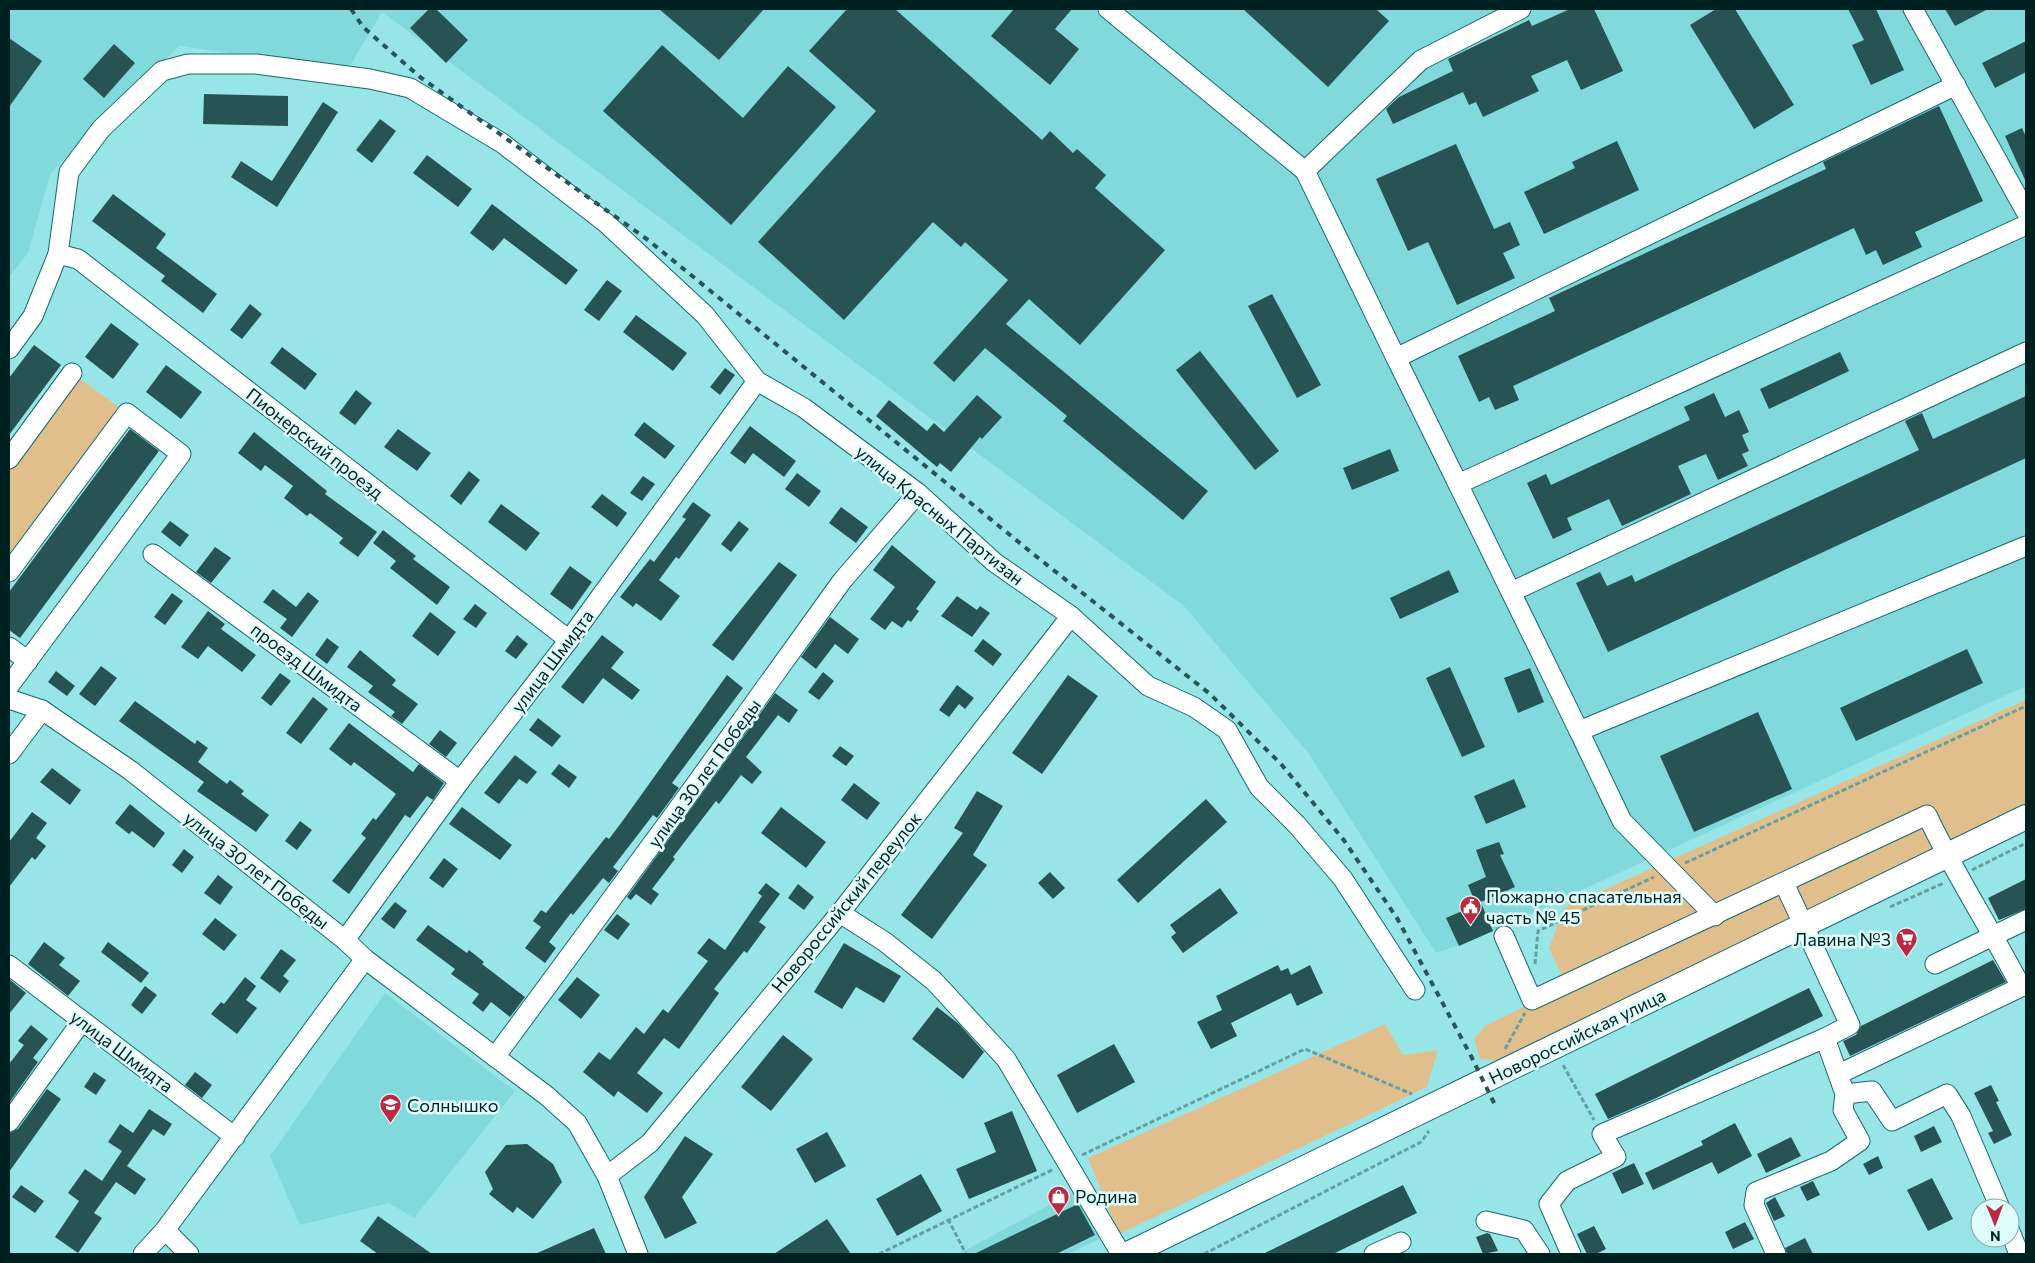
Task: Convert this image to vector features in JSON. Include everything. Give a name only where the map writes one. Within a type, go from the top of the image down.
[{"type":"main road","name":"Новороссийская улица","points":[[1128,1254],[2026,817]]},
{"type":"street","points":[[1108,9],[1306,171],[1622,821],[1715,916]]},
{"type":"street","points":[[1306,171],[1421,60],[1521,9]]},
{"type":"street","points":[[1913,9],[2026,212]]},
{"type":"street","name":"улица Красных Партизан","points":[[9,349],[33,316],[58,254],[69,172],[101,129],[162,71],[188,64],[256,64],[370,78],[410,88],[502,143],[606,223],[705,315],[757,382],[804,408],[918,493],[994,562],[1071,616],[1148,686],[1194,707],[1227,730],[1259,787],[1297,825],[1343,880],[1415,990]]},
{"type":"street","points":[[1396,358],[1956,85]]},
{"type":"street","points":[[1458,484],[2026,225]]},
{"type":"street","name":"Пионерский проезд","points":[[58,254],[78,259],[569,640]]},
{"type":"street","points":[[1511,592],[2026,352]]},
{"type":"street","points":[[9,459],[72,373]]},
{"type":"street","name":"улица Шмидта","points":[[345,940],[460,781],[569,640],[757,382]]},
{"type":"street","points":[[9,572],[127,413],[182,454],[9,686]]},
{"type":"street","name":"улица 30 лет Победы","points":[[495,1057],[675,813],[842,581],[918,493]]},
{"type":"street","points":[[1579,731],[2026,546]]},
{"type":"street","name":"проезд Шмидта","points":[[153,554],[460,781]]},
{"type":"street","name":"Новороссийский переулок","points":[[607,1176],[650,1143],[840,913],[1071,616]]},
{"type":"street","points":[[9,647],[28,661]]},
{"type":"street","name":"улица 30 лет Победы","points":[[9,700],[42,710],[130,770],[345,940],[365,959],[495,1057],[578,1123],[607,1176],[638,1254]]},
{"type":"street","points":[[9,754],[42,710]]},
{"type":"street","points":[[1504,936],[1532,1000],[1784,884],[1927,815],[1946,855],[2024,987],[1839,1074]]},
{"type":"street","points":[[1570,1254],[1549,1204],[1567,1181],[1616,1158],[1602,1134],[1825,1038],[1850,1025],[1784,884]]},
{"type":"street","points":[[840,913],[885,942],[934,981],[1006,1060],[1121,1254]]},
{"type":"street","points":[[1935,964],[2026,920]]},
{"type":"street","points":[[143,1254],[166,1230],[365,959]]},
{"type":"street","name":"улица Шмидта","points":[[9,965],[235,1137]]},
{"type":"street","points":[[9,1122],[82,1021]]},
{"type":"street","points":[[1776,1254],[1754,1205],[1756,1192],[1831,1160],[1860,1141],[1843,1110],[1845,1094],[1825,1038]]},
{"type":"street","points":[[1845,1094],[1872,1090],[1892,1121],[1947,1094],[1961,1116],[1996,1198]]},
{"type":"street","points":[[1486,1221],[1524,1230],[1540,1254]]},
{"type":"street","points":[[166,1230],[189,1254]]},
{"type":"street","points":[[1374,1254],[1401,1242]]},
{"type":"path","points":[[1534,970],[1538,931],[2026,706]]},
{"type":"path","points":[[1504,1050],[1532,1000]]},
{"type":"path","points":[[879,1254],[948,1219],[1305,1049],[1417,1096]]},
{"type":"path","points":[[1554,1069],[1563,1065],[1602,1134]]},
{"type":"path","points":[[1204,1254],[1421,1142],[1428,1132],[1436,1128]]},
{"type":"path","points":[[948,1219],[966,1254]]},
{"type":"shaded area","points":[[9,9],[2026,9],[2026,686],[1473,940],[1436,953],[1309,754],[1184,606],[382,12],[348,69],[179,46],[50,174],[28,253],[9,277]]},
{"type":"shaded area","points":[[72,373],[127,413],[9,572],[9,459]]},
{"type":"shaded area","points":[[2026,700],[2026,803],[1501,1061],[1480,1059],[1474,1039],[1485,1026],[1567,986],[1549,948],[1564,908]]},
{"type":"shaded area","name":"Солнышко","points":[[385,993],[515,1091],[414,1218],[389,1203],[300,1225],[270,1156]]},
{"type":"shaded area","points":[[1385,1024],[1403,1055],[1438,1050],[1427,1087],[1119,1234],[1088,1158]]},
{"type":"shaded area","name":"Родина","points":[[1076,1191],[1099,1239],[1068,1254],[958,1254]]},
{"type":"building","points":[[429,9],[436,9],[468,40],[446,63],[410,28]]},
{"type":"building","points":[[659,9],[764,9],[719,60]]},
{"type":"building","points":[[847,9],[895,9],[1042,140],[1050,131],[1073,153],[1077,149],[1106,175],[1095,188],[1165,250],[1080,345],[1029,299],[1006,324],[1208,491],[1183,520],[1063,421],[1067,416],[985,348],[954,382],[933,363],[1008,280],[965,242],[961,247],[933,222],[844,320],[758,242],[876,111],[809,51]]},
{"type":"building","points":[[1014,9],[1072,9],[1055,29],[1079,49],[1050,85],[991,36]]},
{"type":"building","points":[[1243,9],[1376,9],[1389,21],[1328,87]]},
{"type":"building","points":[[1570,9],[1594,9],[1623,71],[1581,90],[1567,60],[1531,76],[1539,91],[1483,117],[1476,102],[1469,105],[1463,92],[1393,124],[1386,109],[1399,97],[1453,71],[1448,59],[1529,20],[1532,26]]},
{"type":"building","points":[[1716,9],[1735,9],[1794,105],[1754,129],[1690,25]]},
{"type":"building","points":[[1848,9],[1876,9],[1904,70],[1871,85],[1852,45],[1864,40]]},
{"type":"building","points":[[1945,9],[1988,9],[1955,26]]},
{"type":"building","points":[[9,38],[42,61],[9,107]]},
{"type":"building","points":[[2026,41],[2026,72],[1995,88],[1982,63]]},
{"type":"building","points":[[114,44],[135,63],[104,98],[83,79]]},
{"type":"building","points":[[662,45],[743,118],[788,66],[836,107],[731,225],[603,111]]},
{"type":"building","points":[[204,94],[288,96],[288,126],[203,124]]},
{"type":"building","points":[[323,102],[338,112],[277,207],[231,177],[241,161],[272,181]]},
{"type":"building","points":[[1939,106],[1983,201],[1915,232],[1922,247],[1883,265],[1876,250],[1866,255],[1854,228],[1513,386],[1519,400],[1495,410],[1489,397],[1479,402],[1458,356],[1555,311],[1549,298],[1826,169],[1823,162]]},
{"type":"building","points":[[380,119],[396,131],[372,163],[356,150]]},
{"type":"building","points":[[2022,128],[2026,137],[2026,182],[2005,136]]},
{"type":"building","points":[[1617,141],[1639,190],[1544,234],[1524,192],[1575,168],[1572,162]]},
{"type":"building","points":[[1456,144],[1494,229],[1510,222],[1520,245],[1503,253],[1515,278],[1457,305],[1428,242],[1408,251],[1376,179]]},
{"type":"building","points":[[427,155],[472,189],[458,207],[413,173]]},
{"type":"building","points":[[113,194],[166,234],[156,248],[217,294],[203,313],[161,281],[165,276],[92,221]]},
{"type":"building","points":[[492,204],[578,270],[566,285],[504,238],[493,251],[470,233]]},
{"type":"building","points":[[607,280],[622,291],[599,321],[584,310]]},
{"type":"building","points":[[1272,294],[1321,385],[1297,398],[1248,306]]},
{"type":"building","points":[[250,304],[262,314],[242,339],[230,330]]},
{"type":"building","points":[[636,315],[687,353],[673,371],[623,332]]},
{"type":"building","points":[[111,323],[139,344],[113,379],[85,357]]},
{"type":"building","points":[[34,345],[61,365],[9,435],[9,378]]},
{"type":"building","points":[[282,347],[317,374],[305,390],[270,363]]},
{"type":"building","points":[[1200,351],[1279,451],[1255,470],[1176,370]]},
{"type":"building","points":[[1840,352],[1849,371],[1769,409],[1760,389]]},
{"type":"building","points":[[166,365],[202,392],[181,419],[146,392]]},
{"type":"building","points":[[725,368],[735,375],[720,395],[710,387]]},
{"type":"building","points":[[356,390],[372,403],[355,425],[339,413]]},
{"type":"building","points":[[1714,393],[1725,417],[1739,410],[1749,432],[1742,435],[1749,451],[1742,454],[1748,466],[1718,480],[1706,454],[1678,466],[1691,494],[1622,526],[1609,499],[1567,518],[1572,530],[1553,539],[1527,483],[1546,474],[1551,485],[1690,420],[1684,407]]},
{"type":"building","points":[[977,395],[1002,417],[982,439],[980,437],[951,472],[940,463],[937,467],[876,416],[889,400],[927,431],[934,423],[944,432]]},
{"type":"building","points":[[2026,396],[2026,458],[1608,652],[1576,583],[1600,572],[1607,586],[1632,575],[1635,582],[1919,450],[1905,421],[1922,413],[1933,439]]},
{"type":"building","points":[[644,422],[675,446],[665,459],[634,435]]},
{"type":"building","points":[[750,426],[796,461],[784,477],[753,453],[745,464],[730,453]]},
{"type":"building","points":[[130,429],[159,451],[20,638],[9,630],[9,592]]},
{"type":"building","points":[[398,429],[431,453],[417,471],[384,447]]},
{"type":"building","points":[[254,432],[327,491],[325,494],[377,532],[358,557],[339,543],[343,538],[310,513],[307,516],[284,498],[293,486],[265,465],[261,471],[238,453]]},
{"type":"building","points":[[1390,449],[1399,471],[1352,490],[1343,468]]},
{"type":"building","points":[[469,471],[480,480],[461,505],[450,496]]},
{"type":"building","points":[[797,473],[821,491],[809,507],[785,489]]},
{"type":"building","points":[[643,476],[655,484],[642,501],[630,493]]},
{"type":"building","points":[[602,494],[627,513],[617,527],[591,507]]},
{"type":"building","points":[[693,502],[711,515],[679,559],[676,557],[659,580],[680,596],[661,621],[636,603],[633,607],[620,597],[650,559],[654,562],[686,519],[682,517]]},
{"type":"building","points":[[501,504],[540,533],[526,551],[488,522]]},
{"type":"building","points":[[841,507],[868,527],[856,543],[829,523]]},
{"type":"building","points":[[170,521],[189,535],[180,547],[161,532]]},
{"type":"building","points":[[739,521],[749,529],[731,552],[721,544]]},
{"type":"building","points":[[383,530],[416,556],[413,559],[450,587],[437,605],[390,568],[396,561],[373,543]]},
{"type":"building","points":[[892,545],[936,582],[916,609],[919,611],[911,622],[908,620],[902,628],[892,621],[885,630],[870,619],[895,587],[873,570]]},
{"type":"building","points":[[215,547],[231,558],[211,583],[196,572]]},
{"type":"building","points":[[779,562],[797,575],[733,661],[712,645]]},
{"type":"building","points":[[570,566],[592,582],[572,610],[550,594]]},
{"type":"building","points":[[1449,570],[1459,592],[1400,619],[1390,598]]},
{"type":"building","points":[[273,589],[296,607],[308,592],[319,601],[292,637],[280,628],[287,619],[263,602]]},
{"type":"building","points":[[172,593],[183,601],[165,625],[154,617]]},
{"type":"building","points":[[957,596],[977,610],[980,606],[990,613],[972,637],[941,616]]},
{"type":"building","points":[[475,604],[487,613],[476,628],[463,619]]},
{"type":"building","points":[[208,611],[225,624],[221,629],[256,655],[242,672],[208,646],[198,659],[181,647]]},
{"type":"building","points":[[430,612],[456,632],[438,656],[412,636]]},
{"type":"building","points":[[830,617],[859,639],[848,654],[835,644],[816,669],[801,657]]},
{"type":"building","points":[[517,635],[528,644],[516,659],[505,651]]},
{"type":"building","points":[[602,635],[624,652],[611,668],[640,690],[632,700],[603,678],[583,704],[561,687]]},
{"type":"building","points":[[327,638],[339,647],[327,664],[315,655]]},
{"type":"building","points":[[983,639],[1002,654],[993,666],[974,651]]},
{"type":"building","points":[[1967,649],[1983,683],[1856,741],[1840,708]]},
{"type":"building","points":[[360,650],[396,680],[392,685],[418,704],[402,724],[391,716],[395,712],[368,692],[373,686],[347,667]]},
{"type":"building","points":[[101,666],[117,678],[95,706],[79,694]]},
{"type":"building","points":[[1450,667],[1485,747],[1462,757],[1426,678]]},
{"type":"building","points":[[1530,668],[1544,702],[1518,713],[1504,678]]},
{"type":"building","points":[[56,671],[75,686],[67,696],[48,682]]},
{"type":"building","points":[[823,672],[834,681],[819,700],[808,692]]},
{"type":"building","points":[[280,673],[291,681],[271,706],[261,698]]},
{"type":"building","points":[[727,675],[743,688],[672,783],[679,788],[666,806],[657,818],[653,815],[613,867],[618,871],[609,883],[603,878],[573,915],[571,913],[549,942],[556,948],[545,963],[525,948],[541,927],[533,921],[541,910],[546,913],[606,837],[609,839]]},
{"type":"building","points":[[1068,675],[1098,696],[1042,774],[1012,753]]},
{"type":"building","points":[[957,685],[974,698],[965,709],[959,704],[949,717],[939,710]]},
{"type":"building","points":[[775,693],[798,710],[789,723],[778,715],[746,757],[762,772],[752,784],[741,775],[719,804],[716,801],[673,857],[675,859],[652,889],[659,894],[651,905],[636,894],[631,900],[627,897]]},
{"type":"building","points":[[313,697],[328,709],[301,744],[286,733]]},
{"type":"building","points":[[135,701],[195,744],[197,740],[208,748],[198,762],[227,784],[230,780],[244,791],[241,794],[269,815],[256,832],[197,791],[204,782],[119,721]]},
{"type":"building","points":[[1758,712],[1792,789],[1694,832],[1660,756]]},
{"type":"building","points":[[538,718],[561,736],[552,747],[529,730]]},
{"type":"building","points":[[349,723],[413,772],[419,764],[444,783],[433,800],[427,796],[410,818],[405,815],[349,894],[332,881],[366,838],[361,834],[373,818],[376,820],[396,794],[354,762],[351,766],[329,749]]},
{"type":"building","points":[[440,730],[457,743],[446,757],[429,744]]},
{"type":"building","points":[[840,746],[854,756],[846,766],[832,756]]},
{"type":"building","points":[[515,755],[537,772],[527,784],[519,779],[499,804],[484,793]]},
{"type":"building","points":[[559,764],[577,777],[569,788],[551,774]]},
{"type":"building","points":[[52,768],[81,790],[70,805],[40,782]]},
{"type":"building","points":[[1514,779],[1526,807],[1486,824],[1474,796]]},
{"type":"building","points":[[854,783],[880,803],[867,820],[841,800]]},
{"type":"building","points":[[977,791],[1003,806],[973,855],[987,865],[932,939],[901,915],[963,833],[954,828]]},
{"type":"building","points":[[1206,799],[1227,822],[1138,903],[1117,880]]},
{"type":"building","points":[[130,804],[165,833],[154,848],[132,831],[129,834],[115,823]]},
{"type":"building","points":[[462,807],[512,845],[500,860],[449,824]]},
{"type":"building","points":[[781,807],[826,842],[806,868],[761,833]]},
{"type":"building","points":[[32,812],[47,823],[36,838],[46,846],[35,860],[32,857],[9,887],[9,842]]},
{"type":"building","points":[[300,821],[312,830],[297,850],[285,841]]},
{"type":"building","points":[[1499,842],[1504,854],[1500,855],[1515,887],[1476,904],[1468,885],[1486,877],[1476,850]]},
{"type":"building","points":[[184,849],[194,857],[182,873],[172,865]]},
{"type":"building","points":[[444,858],[458,869],[443,888],[429,878]]},
{"type":"building","points":[[1050,872],[1065,888],[1053,899],[1038,883]]},
{"type":"building","points":[[218,875],[233,887],[220,905],[204,893]]},
{"type":"building","points":[[2026,879],[2026,909],[1999,920],[1988,898]]},
{"type":"building","points":[[766,883],[780,894],[759,922],[766,927],[747,953],[744,951],[714,989],[719,993],[679,1049],[664,1038],[637,1073],[663,1093],[647,1113],[618,1091],[614,1097],[583,1072],[599,1052],[610,1060],[636,1027],[644,1034],[663,1009],[668,1013],[708,961],[697,953],[709,938],[725,950],[762,896],[758,893]]},
{"type":"building","points":[[798,884],[814,897],[804,910],[788,898]]},
{"type":"building","points":[[1220,888],[1238,913],[1183,953],[1171,937],[1176,933],[1170,925]]},
{"type":"building","points":[[395,902],[407,911],[394,929],[381,919]]},
{"type":"building","name":"Пожарно спасательная часть № 45","points":[[1481,903],[1493,931],[1459,946],[1446,918]]},
{"type":"building","points":[[617,914],[630,924],[618,940],[604,930]]},
{"type":"building","points":[[215,918],[237,935],[224,951],[202,934]]},
{"type":"building","points":[[428,925],[467,953],[469,950],[484,962],[482,964],[525,997],[510,1017],[491,1002],[483,1012],[472,1003],[479,994],[451,974],[455,969],[416,940]]},
{"type":"building","points":[[44,942],[65,958],[59,965],[80,981],[68,996],[28,964]]},
{"type":"building","points":[[108,942],[149,973],[141,983],[101,952]]},
{"type":"building","points":[[844,943],[901,976],[884,1003],[856,987],[842,1009],[814,992]]},
{"type":"building","points":[[281,949],[296,960],[283,976],[289,981],[280,993],[260,978]]},
{"type":"building","points":[[1993,960],[2006,982],[1850,1056],[1843,1041],[1856,1035],[1861,1026]]},
{"type":"building","points":[[1278,965],[1281,971],[1288,968],[1291,975],[1310,965],[1323,993],[1297,1006],[1291,993],[1231,1023],[1237,1036],[1211,1049],[1197,1022],[1222,1010],[1216,996]]},
{"type":"building","points":[[245,977],[256,986],[246,1000],[257,1008],[237,1034],[211,1014],[221,1002],[224,1004]]},
{"type":"building","points":[[577,977],[600,995],[581,1019],[558,1000]]},
{"type":"building","points":[[9,979],[26,993],[9,1014]]},
{"type":"building","points":[[145,986],[157,995],[142,1014],[131,1005]]},
{"type":"building","points":[[1809,988],[1823,1016],[1654,1099],[1608,1119],[1595,1094]]},
{"type":"building","points":[[937,1007],[959,1024],[984,1052],[963,1079],[912,1039]]},
{"type":"building","points":[[31,1025],[48,1039],[33,1058],[38,1062],[9,1103],[9,1064],[24,1045],[18,1041]]},
{"type":"building","points":[[783,1035],[813,1059],[771,1111],[741,1087]]},
{"type":"building","points":[[1114,1044],[1135,1082],[1077,1113],[1057,1075]]},
{"type":"building","points":[[94,1072],[106,1080],[96,1095],[84,1087]]},
{"type":"building","points":[[195,1072],[212,1085],[202,1098],[185,1085]]},
{"type":"building","points":[[1991,1085],[1999,1101],[1996,1102],[2012,1135],[1994,1144],[1988,1133],[1993,1131],[1974,1093]]},
{"type":"building","points":[[47,1089],[61,1099],[9,1172],[9,1133],[18,1129]]},
{"type":"building","points":[[149,1109],[172,1124],[164,1136],[153,1129],[127,1166],[146,1179],[135,1195],[116,1182],[94,1213],[102,1218],[78,1253],[55,1237],[79,1201],[68,1193],[85,1169],[102,1181],[122,1151],[108,1142],[120,1124],[133,1133]]},
{"type":"building","points":[[1012,1111],[1037,1171],[969,1199],[956,1169],[996,1152],[984,1123]]},
{"type":"building","points":[[1735,1123],[1752,1156],[1718,1174],[1712,1162],[1653,1190],[1645,1173],[1703,1145],[1701,1141]]},
{"type":"building","points":[[1934,1126],[1942,1142],[1921,1152],[1914,1136]]},
{"type":"building","points":[[827,1132],[846,1166],[815,1183],[796,1149]]},
{"type":"building","points":[[685,1136],[713,1154],[682,1197],[697,1223],[665,1239],[644,1197]]},
{"type":"building","points":[[1791,1137],[1801,1156],[1766,1173],[1757,1154]]},
{"type":"building","points":[[527,1144],[553,1164],[562,1182],[533,1219],[517,1207],[513,1213],[489,1194],[493,1189],[485,1172],[506,1145]]},
{"type":"building","points":[[1878,1156],[1883,1168],[1869,1175],[1863,1164]]},
{"type":"building","points":[[1634,1163],[1644,1184],[1622,1194],[1612,1173]]},
{"type":"building","points":[[921,1174],[942,1211],[897,1236],[876,1199]]},
{"type":"building","points":[[1932,1178],[1953,1219],[1928,1231],[1907,1190]]},
{"type":"building","points":[[1813,1181],[1820,1195],[1807,1201],[1800,1187]]},
{"type":"building","points":[[21,1185],[44,1201],[35,1213],[12,1197]]},
{"type":"building","points":[[1403,1185],[1417,1213],[1333,1254],[1263,1254]]},
{"type":"building","points":[[1775,1197],[1785,1216],[1774,1221],[1766,1203]]},
{"type":"building","name":"Родина","points":[[1078,1204],[1095,1235],[1056,1254],[974,1254]]},
{"type":"building","points":[[378,1216],[432,1254],[378,1254],[360,1241]]},
{"type":"building","points":[[827,1219],[851,1254],[774,1254]]},
{"type":"building","points":[[1745,1222],[1754,1239],[1733,1249],[1725,1232]]},
{"type":"building","points":[[1594,1226],[1606,1249],[1596,1254],[1587,1254],[1577,1234]]},
{"type":"building","points":[[594,1228],[606,1254],[535,1254]]},
{"type":"building","points":[[1487,1233],[1490,1234],[1498,1251],[1483,1254],[1476,1237]]},
{"type":"building","points":[[1805,1238],[1813,1254],[1787,1254],[1785,1248]]},
{"type":"railway","points":[[351,9],[363,27],[420,77],[648,240],[1037,557],[1210,694],[1281,764],[1343,839],[1397,918],[1471,1056],[1496,1107]]},
{"type":"place","name":"Пожарно спасательная часть № 45","points":[[1470,925]]},
{"type":"place","name":"Лавина №3","points":[[1907,958]]},
{"type":"place","name":"Солнышко","points":[[391,1124]]},
{"type":"place","name":"Родина","points":[[1059,1215]]}]
